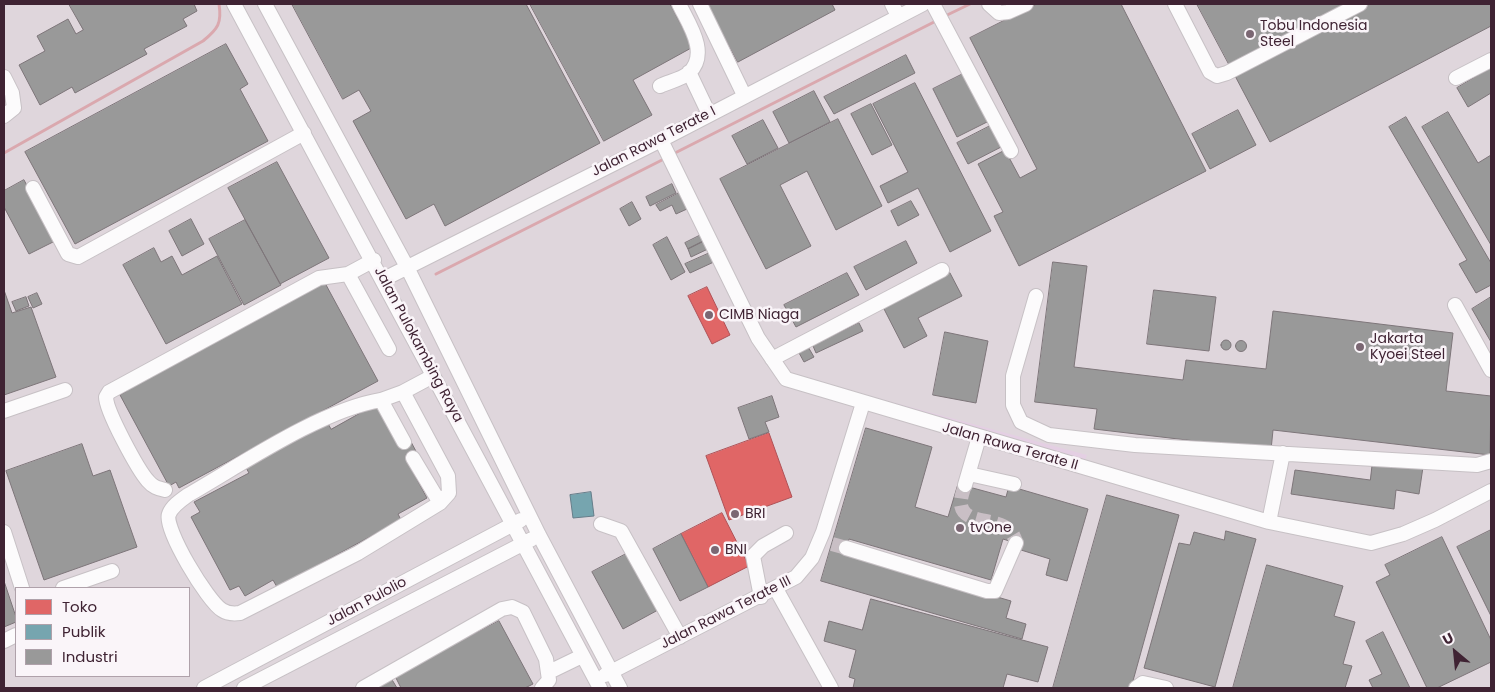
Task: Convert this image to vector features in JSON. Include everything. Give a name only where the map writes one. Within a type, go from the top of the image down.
[{"type":"street","name":"Jalan Pulokambing Raya","points":[[234,4],[374,260],[432,376],[514,524],[597,684]]},
{"type":"street","name":"Jalan Pulokambing Raya","points":[[265,4],[407,267],[529,516],[620,688]]},
{"type":"street","points":[[660,86],[689,72],[698,49],[697,40],[678,4]]},
{"type":"street","points":[[700,4],[744,95]]},
{"type":"street","name":"Jalan Rawa Terate I","points":[[384,279],[664,144],[709,114],[895,10],[923,4]]},
{"type":"street","points":[[990,4],[999,13],[1008,12],[1026,4]]},
{"type":"street","points":[[1175,4],[1210,72],[1217,76],[1227,73],[1360,4]]},
{"type":"street","points":[[935,8],[1011,151]]},
{"type":"street","points":[[1456,78],[1491,60]]},
{"type":"street","points":[[689,72],[709,114]]},
{"type":"street","points":[[4,77],[14,100],[14,108],[4,116]]},
{"type":"street","points":[[33,188],[68,254],[78,257],[304,133]]},
{"type":"street","name":"Jalan Rawa Terate II","points":[[664,144],[758,338],[786,379],[1269,522],[1371,543],[1403,534],[1427,524],[1491,491]]},
{"type":"street","points":[[165,490],[156,488],[147,480],[134,458],[107,408],[106,397],[109,392],[319,278],[348,274],[374,260]]},
{"type":"street","points":[[772,359],[942,270]]},
{"type":"street","points":[[348,274],[389,348]]},
{"type":"street","points":[[1036,296],[1014,376],[1013,405],[1021,422],[1049,435],[1135,446],[1477,465],[1491,461]]},
{"type":"street","points":[[1455,305],[1491,370]]},
{"type":"street","points":[[403,392],[448,476],[449,493],[440,503],[358,553],[240,613],[229,614],[220,609],[197,579],[168,528],[168,515],[174,506],[188,495],[310,426],[368,402],[382,400],[403,392],[432,376]]},
{"type":"street","points":[[4,410],[65,390]]},
{"type":"street","points":[[382,400],[404,442]]},
{"type":"street","name":"Jalan Rawa Terate III","points":[[597,684],[611,672],[776,589],[796,577],[806,567],[826,542],[863,403]]},
{"type":"street","points":[[979,437],[967,480],[1014,484]]},
{"type":"street","points":[[1269,522],[1283,453]]},
{"type":"street","points":[[413,458],[440,503]]},
{"type":"street","name":"Jalan Pulolio","points":[[204,688],[529,516]]},
{"type":"street","points":[[601,524],[621,531],[680,637]]},
{"type":"street","points":[[4,532],[22,587]]},
{"type":"street","points":[[761,597],[753,556],[763,546],[786,533]]},
{"type":"street","name":"Jalan Pulolio","points":[[247,687],[539,535]]},
{"type":"street","points":[[846,548],[987,591],[996,591],[1016,543]]},
{"type":"street","points":[[66,587],[112,571]]},
{"type":"street","points":[[776,589],[831,688]]},
{"type":"street","points":[[363,688],[502,609],[512,607],[523,612],[546,659],[550,680],[542,688]]},
{"type":"street","points":[[549,672],[582,656]]},
{"type":"street","points":[[1136,688],[1143,683],[1166,688]]},
{"type":"shaded area","points":[[4,4],[1491,4],[1491,688],[4,688]]},
{"type":"shaded area","points":[[866,395],[1087,455],[1082,467],[863,403]]},
{"type":"building: Toko","name":"CIMB Niaga","points":[[707,287],[730,335],[712,344],[688,296]]},
{"type":"building: Toko","points":[[769,433],[792,497],[729,520],[706,456]]},
{"type":"building: Toko","name":"BNI","points":[[722,513],[749,566],[708,587],[681,534]]},
{"type":"building: Publik","points":[[591,492],[594,516],[573,518],[570,495]]},
{"type":"building: Industri","points":[[69,4],[194,4],[197,11],[183,19],[187,26],[144,49],[147,54],[75,93],[72,87],[40,105],[19,65],[45,51],[37,36],[68,19],[76,34],[83,30]]},
{"type":"building: Industri","points":[[292,4],[526,4],[600,143],[445,226],[434,204],[406,219],[353,121],[371,111],[359,90],[343,99]]},
{"type":"building: Industri","points":[[530,4],[670,4],[693,47],[633,80],[652,115],[604,141]]},
{"type":"building: Industri","points":[[707,4],[832,4],[835,10],[738,62]]},
{"type":"building: Industri","points":[[1037,4],[1121,4],[1206,171],[1019,266],[994,216],[1003,212],[978,164],[1005,150],[1020,178],[1037,169],[970,38]]},
{"type":"building: Industri","name":"Tobu Indonesia Steel","points":[[1197,4],[1345,4],[1229,64]]},
{"type":"building: Industri","points":[[1369,4],[1491,4],[1491,26],[1270,142],[1234,74]]},
{"type":"building: Industri","points":[[226,44],[248,84],[240,89],[268,141],[75,244],[25,152]]},
{"type":"building: Industri","points":[[906,55],[915,73],[834,114],[824,97]]},
{"type":"building: Industri","points":[[1491,68],[1491,93],[1468,107],[1457,88]]},
{"type":"building: Industri","points":[[967,72],[991,120],[957,137],[933,89]]},
{"type":"building: Industri","points":[[915,83],[991,231],[950,252],[918,188],[888,203],[880,186],[908,172],[873,104]]},
{"type":"building: Industri","points":[[814,91],[830,122],[789,143],[773,112]]},
{"type":"building: Industri","points":[[871,104],[892,145],[872,155],[851,114]]},
{"type":"building: Industri","points":[[1238,110],[1256,145],[1210,169],[1192,134]]},
{"type":"building: Industri","points":[[1448,112],[1478,163],[1491,155],[1491,245],[1422,127]]},
{"type":"building: Industri","points":[[1406,117],[1491,263],[1491,285],[1476,293],[1459,264],[1467,260],[1389,127]]},
{"type":"building: Industri","points":[[838,119],[882,206],[836,230],[807,171],[780,185],[811,246],[766,269],[720,179]]},
{"type":"building: Industri","points":[[763,120],[778,148],[747,164],[732,136]]},
{"type":"building: Industri","points":[[994,124],[1005,145],[968,164],[957,143]]},
{"type":"building: Industri","points":[[277,162],[329,258],[280,284],[228,188]]},
{"type":"building: Industri","points":[[24,180],[57,240],[29,254],[4,207],[4,191]]},
{"type":"building: Industri","points":[[672,184],[676,193],[650,206],[646,197]]},
{"type":"building: Industri","points":[[679,193],[687,209],[676,214],[672,205],[660,211],[656,205]]},
{"type":"building: Industri","points":[[911,201],[919,215],[898,226],[891,211]]},
{"type":"building: Industri","points":[[632,202],[641,219],[629,226],[620,209]]},
{"type":"building: Industri","points":[[191,219],[204,244],[182,256],[169,231]]},
{"type":"building: Industri","points":[[245,220],[281,285],[244,305],[209,239]]},
{"type":"building: Industri","points":[[703,234],[706,240],[688,249],[685,243]]},
{"type":"building: Industri","points":[[667,237],[685,272],[671,280],[653,245]]},
{"type":"building: Industri","points":[[706,240],[710,248],[691,257],[688,249]]},
{"type":"building: Industri","points":[[906,241],[917,263],[866,290],[854,267]]},
{"type":"building: Industri","points":[[154,248],[161,262],[172,256],[182,275],[217,256],[242,304],[166,344],[123,265]]},
{"type":"building: Industri","points":[[712,252],[716,261],[690,273],[685,264]]},
{"type":"building: Industri","name":"Jakarta Kyoei Steel","points":[[1053,262],[1087,266],[1074,367],[1183,380],[1186,360],[1266,369],[1273,311],[1453,333],[1446,391],[1491,396],[1490,455],[1273,430],[1271,450],[1094,429],[1097,409],[1035,402]]},
{"type":"building: Industri","points":[[847,273],[859,295],[796,327],[784,305]]},
{"type":"building: Industri","points":[[950,273],[962,296],[918,318],[927,336],[904,348],[883,307]]},
{"type":"building: Industri","points":[[325,283],[378,381],[179,488],[176,482],[169,486],[120,395],[127,391],[124,385],[184,359]]},
{"type":"building: Industri","points":[[4,290],[12,313],[31,307],[56,377],[4,395]]},
{"type":"building: Industri","points":[[1154,290],[1216,297],[1209,351],[1147,344]]},
{"type":"building: Industri","points":[[37,293],[42,304],[33,308],[28,297]]},
{"type":"building: Industri","points":[[26,297],[29,306],[16,311],[12,302]]},
{"type":"building: Industri","points":[[1491,297],[1491,342],[1472,309]]},
{"type":"building: Industri","points":[[859,323],[863,331],[816,353],[813,346]]},
{"type":"building: Industri","points":[[945,332],[988,341],[976,403],[933,395]]},
{"type":"building: Industri","points":[[1224,340],[1228,340],[1231,345],[1230,349],[1224,350],[1221,347],[1221,343]]},
{"type":"building: Industri","points":[[1239,341],[1243,341],[1246,346],[1245,350],[1239,351],[1236,348],[1236,344]]},
{"type":"building: Industri","points":[[807,345],[814,357],[804,362],[798,351]]},
{"type":"building: Industri","points":[[772,396],[779,417],[765,422],[769,432],[749,439],[738,408]]},
{"type":"building: Industri","points":[[377,404],[410,440],[418,455],[407,461],[427,498],[398,514],[401,520],[277,587],[273,580],[245,596],[239,586],[230,590],[191,517],[200,512],[194,502],[249,473],[245,466],[327,422],[331,429]]},
{"type":"building: Industri","name":"tvOne","points":[[866,428],[932,447],[915,507],[948,517],[958,484],[1006,497],[1009,486],[1088,509],[1067,581],[1046,575],[1050,559],[1021,550],[1022,545],[1003,539],[991,580],[849,539],[845,553],[1011,601],[1006,618],[1026,624],[1022,639],[821,581]]},
{"type":"building: Industri","points":[[82,444],[93,476],[110,470],[137,547],[44,580],[6,471]]},
{"type":"building: Industri","points":[[1373,460],[1423,467],[1419,494],[1396,490],[1394,509],[1291,494],[1295,470],[1370,480]]},
{"type":"building: Industri","points":[[1107,495],[1179,515],[1131,688],[1053,688]]},
{"type":"building: Industri","points":[[1491,530],[1491,616],[1457,547]]},
{"type":"building: Industri","points":[[1226,531],[1256,539],[1215,687],[1144,668],[1179,543],[1190,545],[1194,532],[1224,540]]},
{"type":"building: Industri","points":[[681,534],[708,587],[680,601],[653,549]]},
{"type":"building: Industri","points":[[1442,537],[1491,640],[1491,662],[1437,688],[1427,688],[1376,582],[1390,575],[1385,565]]},
{"type":"building: Industri","points":[[628,553],[658,610],[623,629],[592,572]]},
{"type":"building: Industri","points":[[1267,565],[1343,586],[1334,616],[1355,622],[1343,664],[1352,666],[1345,688],[1233,688]]},
{"type":"building: Industri","points":[[4,581],[15,614],[15,622],[4,627]]},
{"type":"building: Industri","points":[[871,599],[1048,647],[1038,682],[1007,674],[1003,688],[853,688],[855,679],[849,677],[856,650],[824,641],[829,621],[862,630]]},
{"type":"building: Industri","points":[[499,621],[533,684],[525,688],[401,688],[395,676]]},
{"type":"building: Industri","points":[[1383,632],[1410,688],[1373,688],[1369,680],[1382,674],[1366,641]]},
{"type":"building: Industri","points":[[391,678],[397,688],[372,688]]},
{"type":"waterway","points":[[4,153],[203,41],[218,25],[220,16],[219,4]]},
{"type":"waterway","points":[[943,17],[970,4]]},
{"type":"waterway","points":[[671,155],[938,20]]},
{"type":"waterway","points":[[436,274],[666,158]]},
{"type":"tunnel","points":[[965,485],[961,503],[964,512],[970,517],[1005,527],[1012,533],[1016,543]]},
{"type":"tunnel","points":[[832,544],[846,548]]},
{"type":"place","name":"Tobu Indonesia Steel","points":[[1250,34]]},
{"type":"place","name":"CIMB Niaga","points":[[709,315]]},
{"type":"place","name":"Jakarta Kyoei Steel","points":[[1360,347]]},
{"type":"place","name":"BRI","points":[[735,514]]},
{"type":"place","name":"tvOne","points":[[960,528]]},
{"type":"place","name":"BNI","points":[[715,550]]}]
